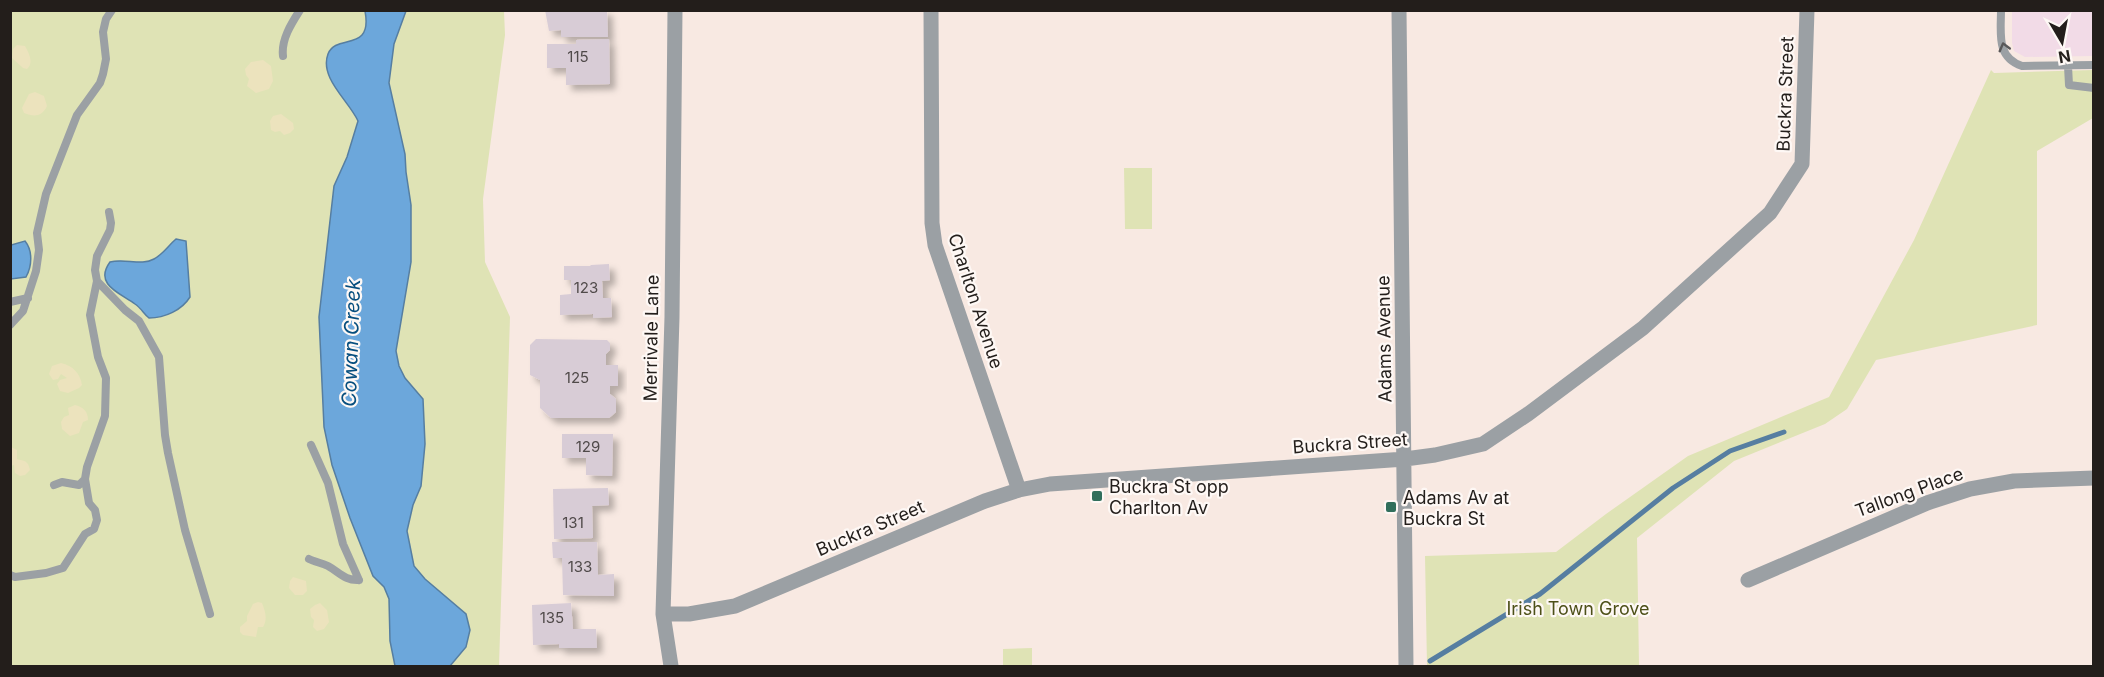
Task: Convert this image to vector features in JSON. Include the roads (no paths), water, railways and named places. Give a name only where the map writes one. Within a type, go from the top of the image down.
[{"type":"street","name":"Merrivale Lane","points":[[671,666],[663,614],[672,317],[675,10]]},
{"type":"street","name":"Charlton Avenue","points":[[931,10],[932,223],[935,245],[1019,490]]},
{"type":"street","name":"Adams Avenue","points":[[1399,10],[1406,666]]},
{"type":"street","name":"Buckra Street","points":[[663,614],[689,614],[735,606],[985,501],[1019,490],[1050,484],[1405,459],[1436,455],[1483,444],[1528,414],[1643,328],[1770,213],[1802,164],[1807,10]]},
{"type":"street","name":"Tallong Place","points":[[1748,580],[1927,503],[1970,489],[2014,481],[2094,478]]},
{"type":"lane","points":[[10,325],[23,311],[36,271],[39,250],[37,233],[46,194],[77,115],[100,83],[106,66],[102,38],[103,26],[112,10]]},
{"type":"lane","points":[[283,56],[282,47],[300,10]]},
{"type":"lane","points":[[2001,10],[2001,40],[2007,58],[2022,66],[2094,65]]},
{"type":"lane","points":[[2068,66],[2069,85],[2094,88]]},
{"type":"lane","points":[[10,575],[15,577],[46,573],[63,567],[85,534],[94,529],[97,520],[95,510],[89,503],[85,479],[105,416],[106,378],[98,357],[90,315],[97,281],[95,270],[97,256],[110,230],[109,212]]},
{"type":"lane","points":[[97,281],[139,321],[159,357],[168,453],[184,530],[210,614]]},
{"type":"lane","points":[[10,302],[28,298]]},
{"type":"lane","points":[[309,559],[330,567],[346,578],[359,580],[343,544],[328,483],[311,445]]},
{"type":"lane","points":[[54,485],[62,483],[80,485],[85,479]]},
{"type":"water","name":"Cowan Creek","points":[[365,11],[406,11],[394,44],[389,83],[405,154],[411,205],[411,262],[396,351],[399,366],[405,378],[423,399],[425,444],[421,486],[413,505],[407,531],[414,566],[425,579],[466,614],[470,630],[466,647],[450,666],[395,666],[390,641],[389,599],[384,587],[373,576],[350,518],[332,465],[324,427],[319,317],[334,186],[347,157],[358,121],[331,80],[326,63],[332,48],[359,38],[364,32]]},
{"type":"water","points":[[176,239],[186,241],[190,297],[173,312],[161,317],[149,318],[137,306],[111,288],[105,277],[106,270],[110,262],[144,262],[154,259]]},
{"type":"water","points":[[25,241],[30,254],[28,273],[26,277],[11,279],[11,245]]},
{"type":"waterway","points":[[1430,661],[1540,594],[1673,488],[1730,451],[1784,432]]},
{"type":"place","name":"Buckra St opp Charlton Av","points":[[1097,496]]},
{"type":"place","name":"Adams Av at Buckra St","points":[[1391,507]]},
{"type":"park label","name":"Irish Town Grove","points":[[1578,608]]}]
